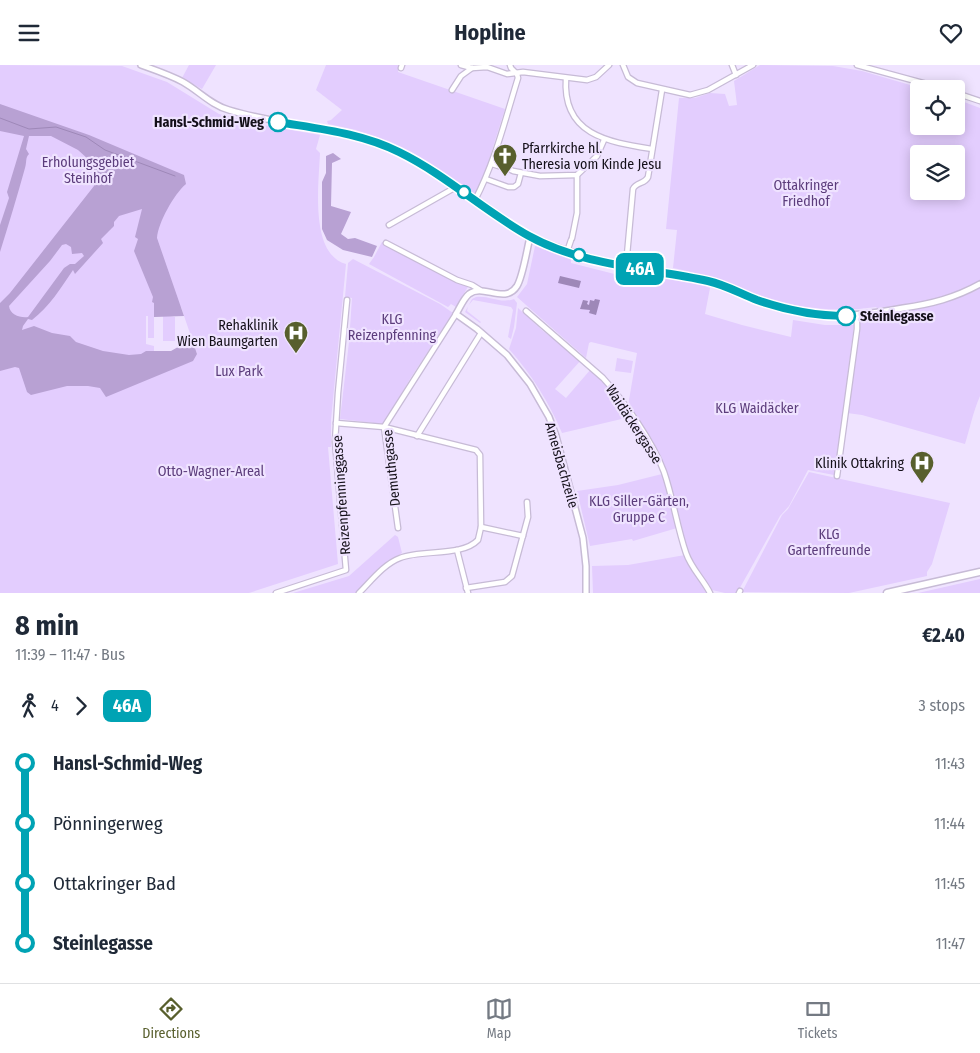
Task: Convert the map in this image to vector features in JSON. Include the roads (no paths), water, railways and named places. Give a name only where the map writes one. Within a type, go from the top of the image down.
[{"type":"main road","points":[[887,593],[980,573]]},
{"type":"street","points":[[141,65],[184,83],[224,108],[278,122],[331,129],[379,143],[404,154],[530,237],[567,251],[626,266],[708,281],[728,287],[771,305],[793,311],[818,315],[857,316],[938,302],[954,297],[980,284]]},
{"type":"street","points":[[461,65],[472,68],[483,67],[506,74],[523,72],[566,78],[592,79],[601,74],[609,65]]},
{"type":"street","points":[[475,200],[492,164],[518,79],[517,73],[510,65]]},
{"type":"street","points":[[623,65],[625,73],[632,80],[662,90],[694,95],[753,65]]},
{"type":"street","points":[[732,65],[736,75]]},
{"type":"street","points":[[857,65],[912,80]]},
{"type":"street","points":[[452,90],[461,76],[472,68]]},
{"type":"street","points":[[566,78],[566,95],[573,113],[586,129],[604,140],[652,149]]},
{"type":"street","points":[[626,266],[633,189],[647,179],[662,90]]},
{"type":"street","points":[[965,96],[980,101]]},
{"type":"street","points":[[492,164],[521,173],[540,176],[577,175],[597,156],[604,140]]},
{"type":"street","points":[[486,179],[508,187],[514,187],[518,183],[521,173]]},
{"type":"street","points":[[567,251],[577,213],[577,175]]},
{"type":"street","points":[[389,225],[456,187]]},
{"type":"street","points":[[386,243],[457,280],[472,285],[480,291],[503,295],[515,289],[519,281],[530,237]]},
{"type":"street","name":"Demuthgasse","points":[[398,528],[384,427],[467,296],[474,291],[480,291]]},
{"type":"street","name":"Reizenpfenninggasse","points":[[276,593],[346,570],[335,442],[347,300]]},
{"type":"street","name":"Waidäckergasse","points":[[526,311],[604,378],[642,431],[663,469],[686,555],[710,593]]},
{"type":"street","name":"Ameisbachzeile","points":[[456,314],[481,333],[521,371],[540,400],[548,417],[556,436],[583,538],[586,593]]},
{"type":"street","points":[[837,476],[857,316]]},
{"type":"street","points":[[417,436],[481,333]]},
{"type":"street","points":[[336,423],[384,427],[476,450],[480,455],[481,527],[480,538],[476,543],[457,550],[418,553],[401,557],[388,564],[359,593]]},
{"type":"street","points":[[457,550],[467,590],[505,582],[510,578],[515,569],[528,517],[527,502]]},
{"type":"street","points":[[481,527],[523,535]]},
{"type":"waterway","points":[[0,118],[29,129],[56,127],[86,137],[105,150],[175,176]]},
{"type":"place","name":"Hansl-Schmid-Weg","points":[[278,122]]},
{"type":"place","name":"Pfarrkirche hl. Theresia vom Kinde Jesu","points":[[505,177]]},
{"type":"place","name":"Steinlegasse","points":[[846,316]]},
{"type":"place","name":"Rehaklinik Wien Baumgarten","points":[[296,354]]},
{"type":"place","name":"Klinik Ottakring","points":[[922,484]]},
{"type":"park label","name":"Erholungsgebiet Steinhof","points":[[88,170]]},
{"type":"park label","name":"Ottakringer Friedhof","points":[[806,193]]},
{"type":"park label","name":"KLG Reizenpfenning","points":[[392,327]]},
{"type":"park label","name":"Lux Park","points":[[239,371]]},
{"type":"park label","name":"KLG Waidäcker","points":[[757,408]]},
{"type":"park label","name":"Otto-Wagner-Areal","points":[[211,471]]},
{"type":"park label","name":"KLG Siller-Gärten, Gruppe C","points":[[639,510]]},
{"type":"park label","name":"KLG Gartenfreunde","points":[[829,542]]}]
